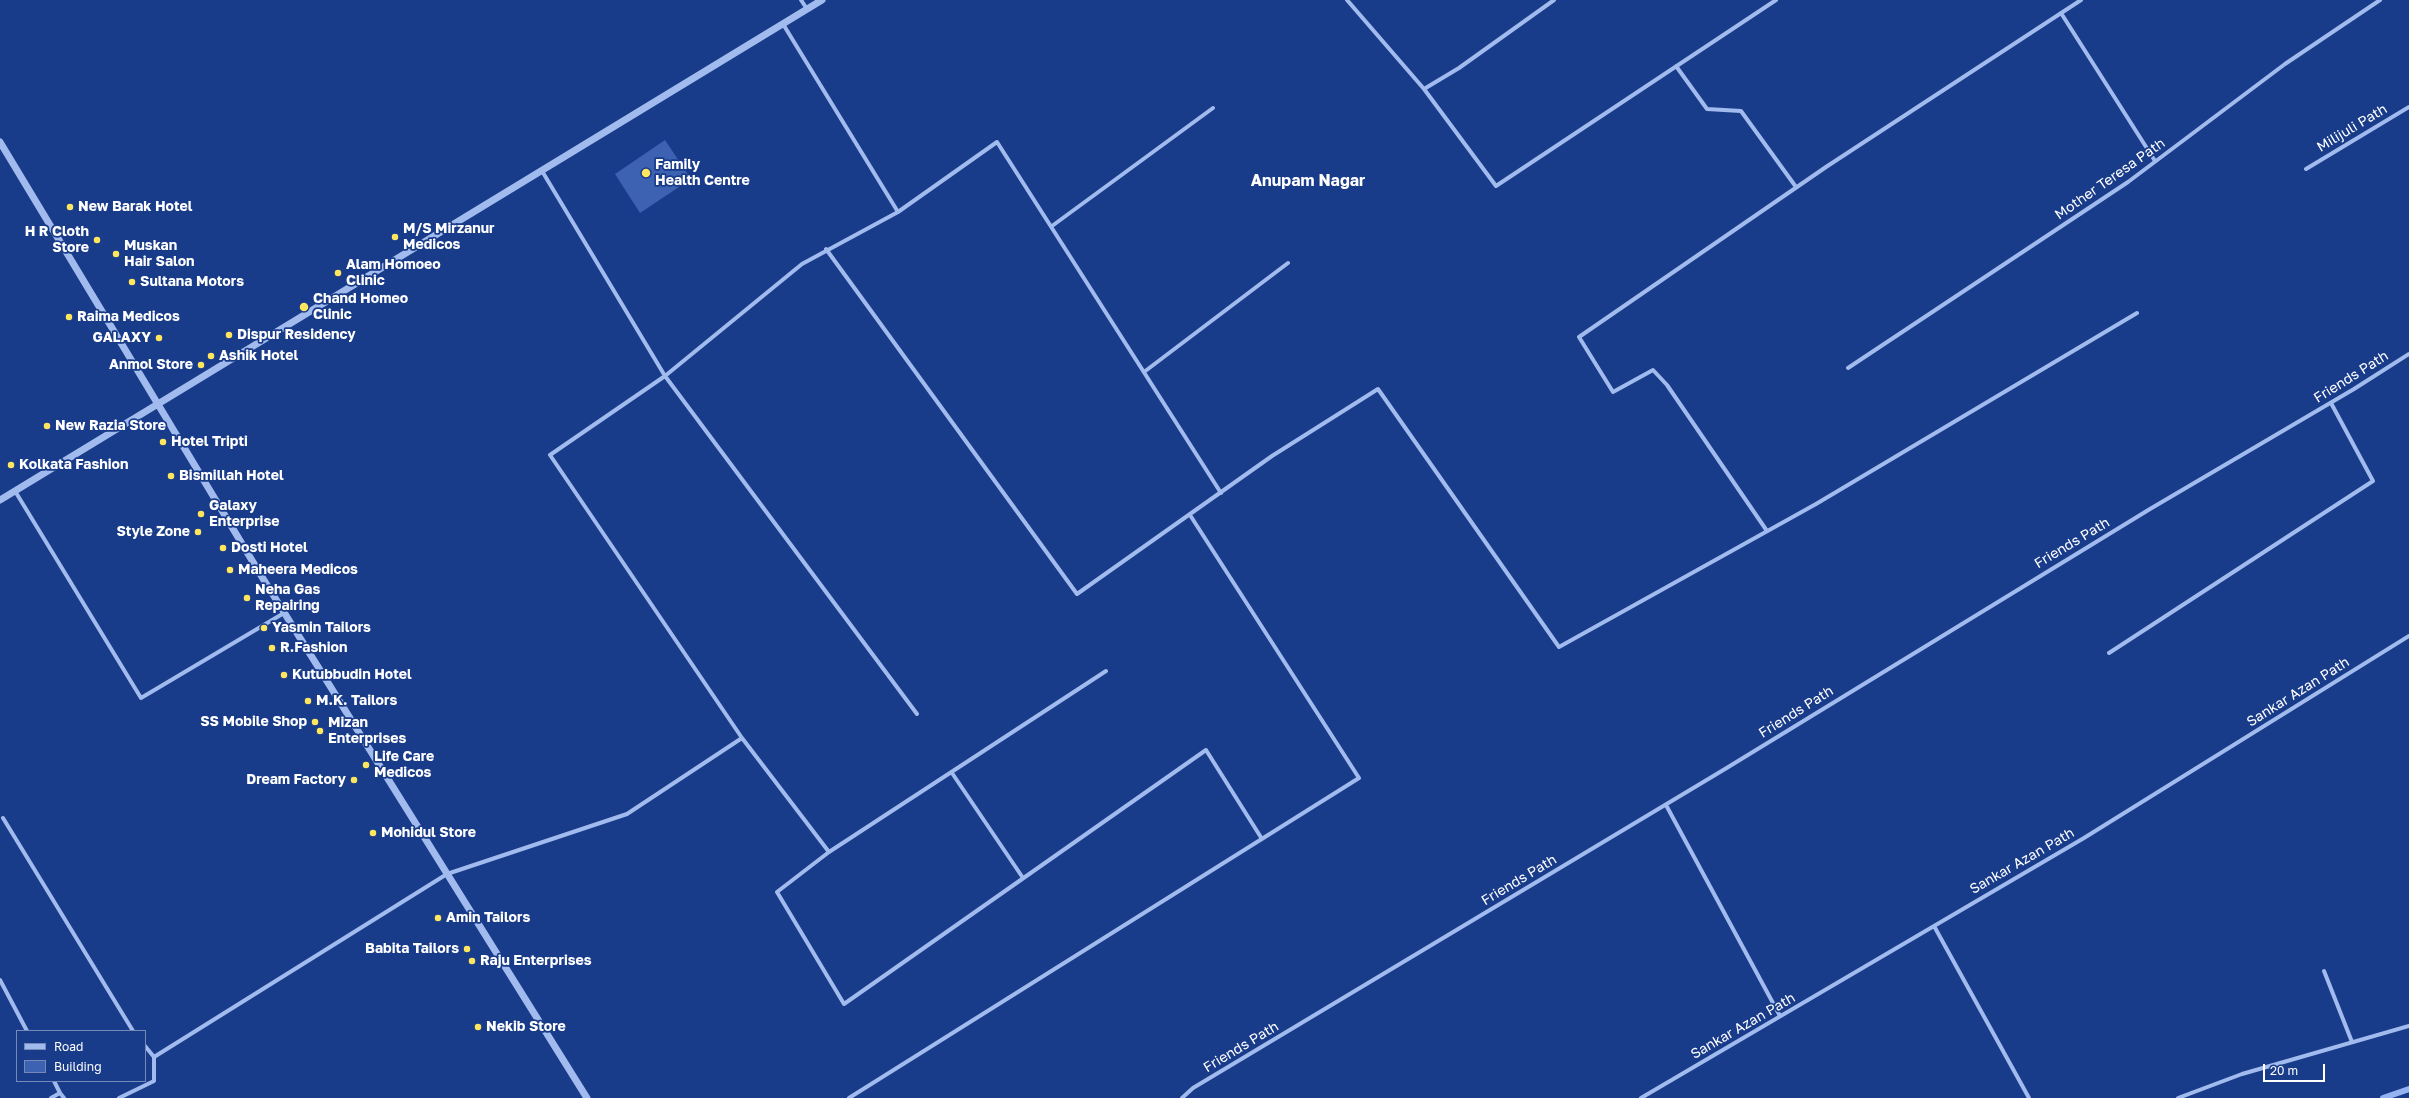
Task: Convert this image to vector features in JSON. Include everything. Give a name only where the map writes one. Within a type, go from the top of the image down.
[{"type":"street","points":[[801,0],[807,9]]},
{"type":"street","points":[[0,500],[822,0]]},
{"type":"street","points":[[1348,0],[1424,89],[1496,186],[1776,0]]},
{"type":"street","points":[[1424,89],[1459,68],[1554,0]]},
{"type":"street","points":[[1767,532],[1667,385],[1652,370],[1613,392],[1579,338],[1796,188],[2081,0]]},
{"type":"street","name":"Mother Teresa Path","points":[[1848,368],[2128,182],[2285,64],[2380,0]]},
{"type":"street","points":[[2061,13],[2155,162]]},
{"type":"street","points":[[783,24],[898,212]]},
{"type":"street","points":[[1676,66],[1707,109],[1740,111],[1796,188]]},
{"type":"street","name":"Milijuli Path","points":[[2306,169],[2409,107]]},
{"type":"street","points":[[1052,226],[1213,108]]},
{"type":"street","points":[[0,142],[284,613],[587,1098]]},
{"type":"street","points":[[829,852],[742,738],[550,455],[665,376],[802,264],[826,249],[898,212],[997,142],[1221,493]]},
{"type":"street","points":[[542,171],[665,376],[917,714]]},
{"type":"street","points":[[826,249],[1077,594],[1272,456],[1378,390],[1560,648],[1767,532],[2137,313]]},
{"type":"street","points":[[1144,372],[1288,263]]},
{"type":"street","name":"Friends Path","points":[[1182,1098],[1194,1088],[1666,805],[2150,509],[2331,403],[2409,354]]},
{"type":"street","points":[[2109,653],[2373,481],[2331,403]]},
{"type":"street","points":[[15,491],[141,698],[284,613]]},
{"type":"street","points":[[849,1098],[1359,778],[1190,515]]},
{"type":"street","name":"Sankar Azan Path","points":[[1641,1098],[2084,838],[2409,636]]},
{"type":"street","points":[[1106,671],[829,852],[777,892],[844,1004],[1206,750],[1262,839]]},
{"type":"street","points":[[154,1057],[447,874],[627,814],[742,738]]},
{"type":"street","points":[[952,773],[1023,878]]},
{"type":"street","points":[[1666,805],[1780,1016]]},
{"type":"street","points":[[3,818],[132,1030]]},
{"type":"street","points":[[1934,926],[2029,1098]]},
{"type":"street","points":[[2324,971],[2352,1042]]},
{"type":"street","points":[[0,980],[26,1030]]},
{"type":"street","points":[[2178,1098],[2242,1074],[2409,1026]]},
{"type":"street","points":[[119,1098],[154,1081],[154,1057],[146,1047]]},
{"type":"street","points":[[54,1082],[64,1098]]},
{"type":"street","points":[[51,1098],[60,1093]]},
{"type":"building","points":[[665,140],[691,179],[640,213],[615,174]]},
{"type":"waterway","points":[[2383,1098],[2409,1089]]},
{"type":"place","name":"Family Health Centre","points":[[646,173]]},
{"type":"place","name":"New Barak Hotel","points":[[70,207]]},
{"type":"place","name":"M/S Mirzanur Medicos","points":[[395,237]]},
{"type":"place","name":"H R Cloth Store","points":[[97,240]]},
{"type":"place","name":"Muskan Hair Salon","points":[[116,254]]},
{"type":"place","name":"Alam Homoeo Clinic","points":[[338,273]]},
{"type":"place","name":"Sultana Motors","points":[[132,282]]},
{"type":"place","name":"Chand Homeo Clinic","points":[[304,307]]},
{"type":"place","name":"Raima Medicos","points":[[69,317]]},
{"type":"place","name":"Dispur Residency","points":[[229,335]]},
{"type":"place","name":"GALAXY","points":[[159,338]]},
{"type":"place","name":"Ashik Hotel","points":[[211,356]]},
{"type":"place","name":"Anmol Store","points":[[201,365]]},
{"type":"place","name":"New Razia Store","points":[[47,426]]},
{"type":"place","name":"Hotel Tripti","points":[[163,442]]},
{"type":"place","name":"Kolkata Fashion","points":[[11,465]]},
{"type":"place","name":"Bismillah Hotel","points":[[171,476]]},
{"type":"place","name":"Galaxy Enterprise","points":[[201,514]]},
{"type":"place","name":"Style Zone","points":[[198,532]]},
{"type":"place","name":"Dosti Hotel","points":[[223,548]]},
{"type":"place","name":"Maheera Medicos","points":[[230,570]]},
{"type":"place","name":"Neha Gas Repairing","points":[[247,598]]},
{"type":"place","name":"Yasmin Tailors","points":[[264,628]]},
{"type":"place","name":"R.Fashion","points":[[272,648]]},
{"type":"place","name":"Kutubbudin Hotel","points":[[284,675]]},
{"type":"place","name":"M.K. Tailors","points":[[308,701]]},
{"type":"place","name":"SS Mobile Shop","points":[[315,722]]},
{"type":"place","name":"Mizan Enterprises","points":[[320,731]]},
{"type":"place","name":"Life Care Medicos","points":[[366,765]]},
{"type":"place","name":"Dream Factory","points":[[354,780]]},
{"type":"place","name":"Mohidul Store","points":[[373,833]]},
{"type":"place","name":"Amin Tailors","points":[[438,918]]},
{"type":"place","name":"Babita Tailors","points":[[467,949]]},
{"type":"place","name":"Raju Enterprises","points":[[472,961]]},
{"type":"place","name":"Nekib Store","points":[[478,1027]]},
{"type":"district","name":"Anupam Nagar","points":[[1308,181]]}]
